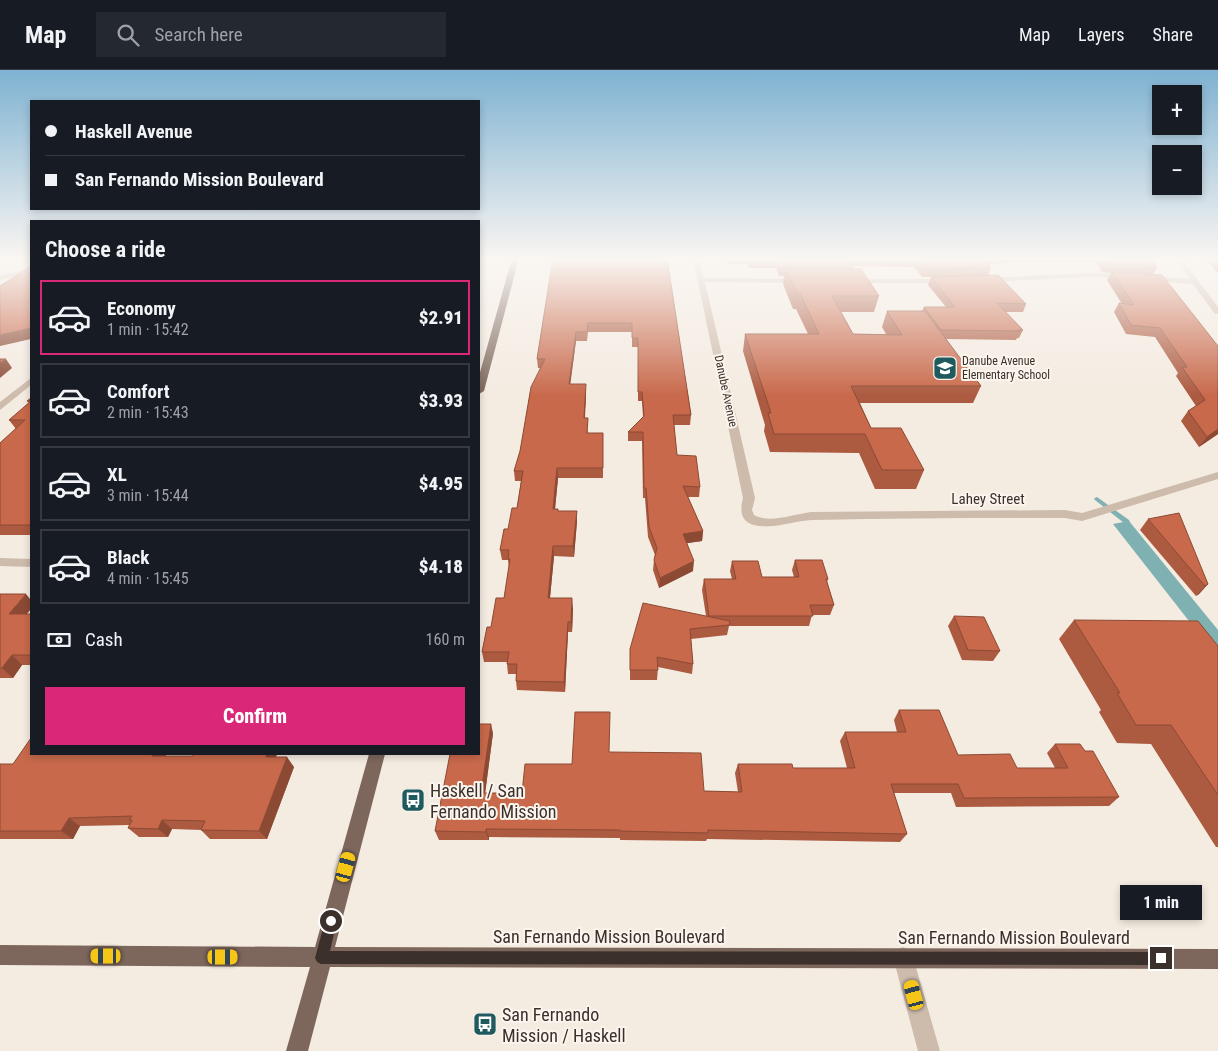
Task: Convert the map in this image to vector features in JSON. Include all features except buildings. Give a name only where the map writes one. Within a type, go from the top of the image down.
[{"type":"main road","points":[[480,387],[503,304]]},
{"type":"main road","points":[[297,1051],[377,755]]},
{"type":"main road","name":"San Fernando Mission Boulevard","points":[[0,955],[321,958],[1218,959]]},
{"type":"street","name":"Danube Avenue","points":[[707,304],[749,498],[746,513],[747,517],[753,521]]},
{"type":"street","points":[[0,407],[30,382]]},
{"type":"street","name":"Lahey Street","points":[[753,521],[774,522],[811,516],[1065,514],[1082,517],[1218,475]]},
{"type":"street","points":[[0,562],[30,562]]},
{"type":"street","points":[[903,958],[929,1051]]},
{"type":"water","points":[[1129,521],[1218,630],[1218,658],[1113,524]]},
{"type":"waterway","points":[[1097,499],[1127,522],[1129,529]]},
{"type":"place","name":"Danube Avenue Elementary School","points":[[945,368]]},
{"type":"place","name":"Haskell / San Fernando Mission","points":[[413,800]]},
{"type":"place","name":"San Fernando Mission / Haskell","points":[[485,1024]]},
{"type":"route","points":[[331,921],[321,958],[1161,958]]}]
